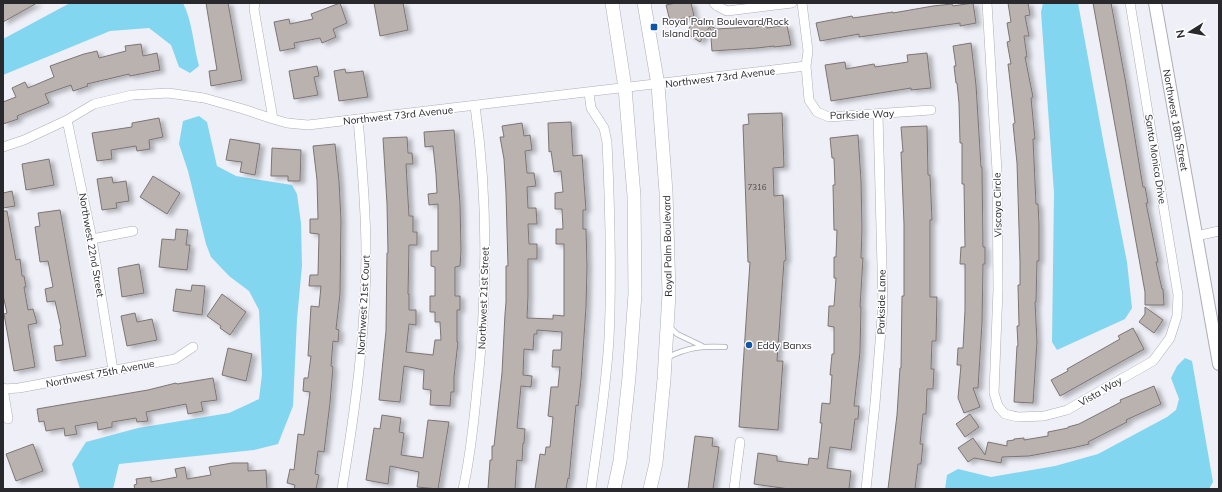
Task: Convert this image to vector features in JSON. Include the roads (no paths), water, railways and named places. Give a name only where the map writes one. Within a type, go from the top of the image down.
[{"type":"main road","points":[[612,3],[626,88],[634,196],[635,294],[629,378],[620,461],[614,489]]},
{"type":"main road","name":"Royal Palm Boulevard","points":[[644,3],[658,84],[666,192],[669,293],[656,463],[650,489]]},
{"type":"street","points":[[255,3],[254,9],[272,120]]},
{"type":"street","points":[[715,4],[727,11],[792,3]]},
{"type":"street","name":"Parkside Way","points":[[802,3],[808,51],[806,66],[809,100],[817,112],[829,117],[931,110]]},
{"type":"street","name":"Viscaya Circle","points":[[987,3],[997,171],[998,289],[994,393],[998,406]]},
{"type":"street","name":"Santa Monica Drive","points":[[1130,3],[1178,296],[1177,316]]},
{"type":"street","name":"Northwest 18th Street","points":[[1155,3],[1219,364]]},
{"type":"street","name":"Northwest 73rd Avenue","points":[[3,147],[24,140],[67,120],[94,104],[132,95],[168,93],[204,98],[243,109],[272,120],[287,123],[308,124],[475,106],[806,66]]},
{"type":"street","points":[[589,92],[591,108],[604,128],[607,142],[611,237],[609,339],[600,432],[591,489]]},
{"type":"street","name":"Northwest 21st Street","points":[[463,489],[468,467],[481,358],[484,297],[485,212],[480,143],[475,106]]},
{"type":"street","name":"Parkside Lane","points":[[866,489],[883,305],[878,114]]},
{"type":"street","name":"Northwest 21st Court","points":[[342,489],[354,413],[363,333],[366,253],[363,173],[358,119]]},
{"type":"street","name":"Northwest 22nd Street","points":[[67,120],[92,240],[113,370]]},
{"type":"street","points":[[92,240],[133,231]]},
{"type":"street","points":[[1196,236],[1219,231]]},
{"type":"street","name":"Vista Way","points":[[998,406],[1006,414],[1018,418],[1044,416],[1067,410],[1152,361],[1170,338],[1177,316]]},
{"type":"street","name":"Northwest 75th Avenue","points":[[3,389],[19,388],[175,359],[193,347]]},
{"type":"street","points":[[3,389],[8,419]]},
{"type":"street","points":[[734,489],[740,442]]},
{"type":"lane","points":[[667,324],[677,334],[702,346]]},
{"type":"lane","points":[[665,358],[683,350],[702,346],[725,347]]},
{"type":"water","points":[[70,3],[183,3],[191,26],[199,66],[190,73],[179,67],[171,45],[149,28],[110,31],[3,75],[3,39]]},
{"type":"water","points":[[1043,3],[1078,3],[1127,262],[1132,308],[1125,319],[1057,350],[1052,342],[1054,193],[1041,12]]},
{"type":"water","points":[[199,116],[207,122],[217,166],[236,176],[292,185],[297,194],[301,223],[302,266],[297,319],[293,406],[278,444],[254,450],[119,464],[113,489],[80,489],[72,464],[86,442],[138,428],[229,413],[259,399],[262,374],[259,310],[249,291],[229,276],[211,257],[206,244],[188,171],[179,144],[183,121]]},
{"type":"water","points":[[1185,358],[1192,361],[1213,482],[1209,489],[945,489],[947,475],[958,469],[991,477],[1055,466],[1098,454],[1167,417],[1176,410],[1179,399],[1171,378],[1177,366]]},
{"type":"place","name":"Royal Palm Boulevard/Rock Island Road","points":[[654,27]]},
{"type":"place","name":"Eddy Banxs","points":[[749,345]]}]
